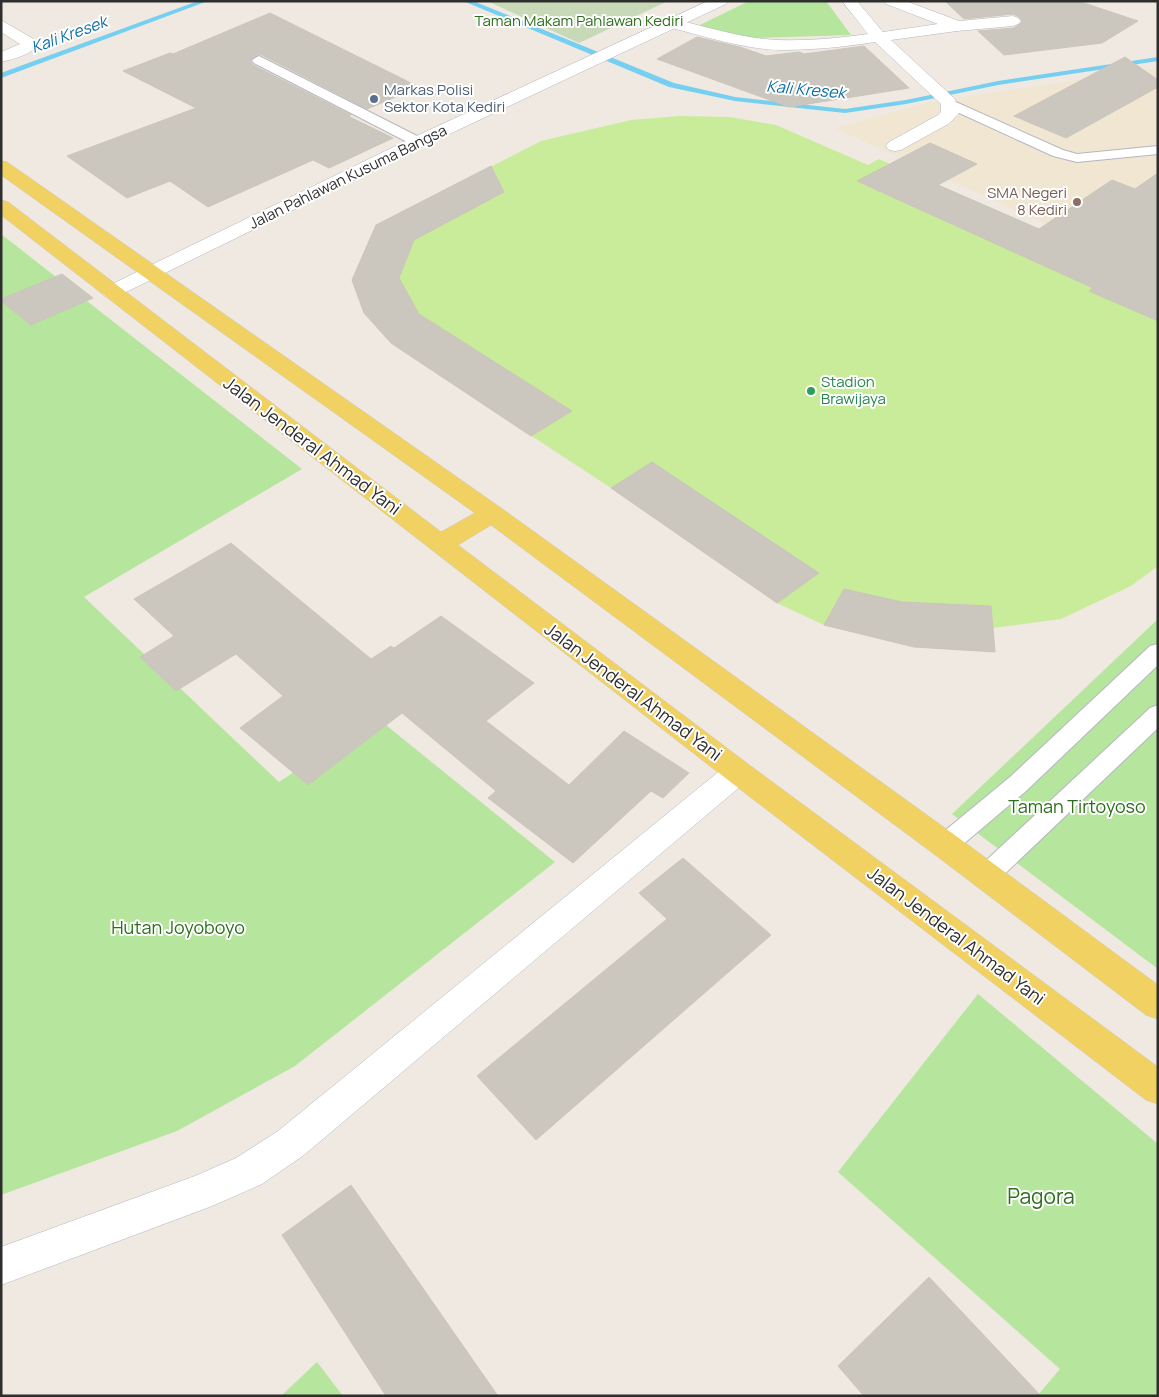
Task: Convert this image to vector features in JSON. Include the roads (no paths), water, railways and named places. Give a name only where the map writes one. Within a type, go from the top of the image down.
[{"type":"main road","points":[[1,166],[492,514],[945,845],[1158,1004]]},
{"type":"main road","name":"Jalan Jenderal Ahmad Yani","points":[[1,206],[738,772],[1158,1088]]},
{"type":"main road","points":[[440,544],[492,514]]},
{"type":"street","name":"Jalan Pahlawan Kusuma Bangsa","points":[[111,292],[418,142],[721,1]]},
{"type":"street","points":[[849,1],[880,38],[949,103],[950,113],[944,119],[895,146]]},
{"type":"street","points":[[891,1],[957,26]]},
{"type":"street","points":[[673,24],[751,42],[780,45],[843,42],[957,26],[1013,21]]},
{"type":"street","points":[[1,25],[31,44],[24,50],[1,58]]},
{"type":"street","points":[[1,1266],[199,1193],[256,1166],[291,1142],[738,772]]},
{"type":"lane","points":[[259,60],[418,142]]},
{"type":"lane","points":[[949,103],[1058,153],[1076,158],[1158,150]]},
{"type":"lane","points":[[945,845],[1018,784],[1158,652]]},
{"type":"lane","points":[[986,876],[1158,714]]},
{"type":"waterway","name":"Kali Kresek","points":[[1,76],[205,1]]},
{"type":"waterway","name":"Kali Kresek","points":[[466,1],[672,85],[735,99],[845,111],[906,102],[998,83],[1158,59]]},
{"type":"place","name":"Markas Polisi Sektor Kota Kediri","points":[[374,99]]},
{"type":"place","name":"SMA Negeri 8 Kediri","points":[[1077,202]]},
{"type":"place","name":"Stadion Brawijaya","points":[[811,391]]},
{"type":"park label","name":"Taman Makam Pahlawan Kediri","points":[[579,21]]},
{"type":"park label","name":"Taman Tirtoyoso","points":[[1077,807]]},
{"type":"park label","name":"Hutan Joyoboyo","points":[[178,928]]},
{"type":"park label","name":"Pagora","points":[[1041,1197]]}]
